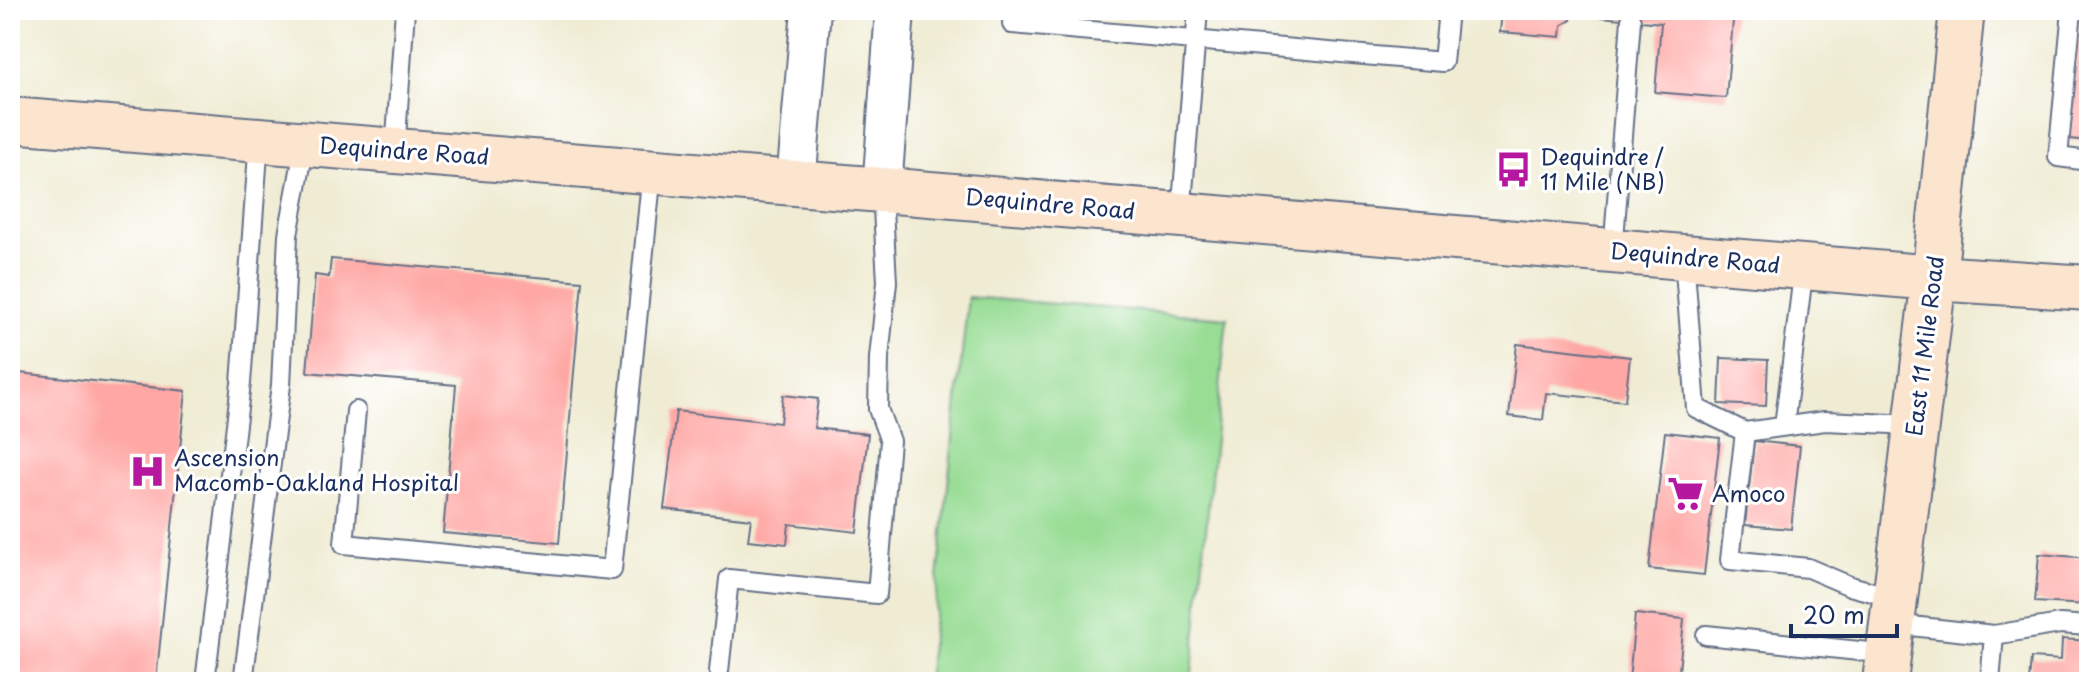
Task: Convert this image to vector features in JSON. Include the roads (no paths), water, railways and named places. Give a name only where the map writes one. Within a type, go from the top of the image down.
[{"type":"main road","name":"East 11 Mile Road","points":[[1890,640],[1934,278],[1962,10]]},
{"type":"main road","name":"Dequindre Road","points":[[10,120],[1934,278],[2089,288]]},
{"type":"street","points":[[796,183],[811,10]]},
{"type":"street","points":[[882,190],[895,10]]},
{"type":"lane","points":[[395,151],[405,10]]},
{"type":"lane","points":[[1013,10],[1012,24],[1443,62],[1448,10]]},
{"type":"lane","points":[[1181,215],[1198,10]]},
{"type":"lane","points":[[2075,14],[2067,106],[2058,157],[2089,161]]},
{"type":"lane","points":[[1613,252],[1631,20]]},
{"type":"lane","points":[[205,682],[241,383],[259,140]]},
{"type":"lane","points":[[243,682],[281,385],[288,235],[305,144]]},
{"type":"lane","points":[[356,411],[344,544],[612,570],[652,171]]},
{"type":"lane","points":[[719,671],[729,579],[877,594],[890,441],[878,409],[879,358],[887,282],[882,190]]},
{"type":"lane","points":[[1684,257],[1696,408],[1745,432],[1825,421],[1915,425]]},
{"type":"lane","points":[[1784,426],[1804,267]]},
{"type":"lane","points":[[1745,432],[1730,560],[1808,568],[1850,586],[1890,640]]},
{"type":"lane","points":[[1706,635],[1890,640],[1994,635],[2060,624],[2089,626]]},
{"type":"lane","points":[[1990,682],[1994,635]]},
{"type":"place","name":"Dequindre / 11 Mile (NB)","points":[[1514,170]]},
{"type":"place","name":"Ascension Macomb-Oakland Hospital","points":[[148,471]]},
{"type":"place","name":"Amoco","points":[[1686,494]]}]
